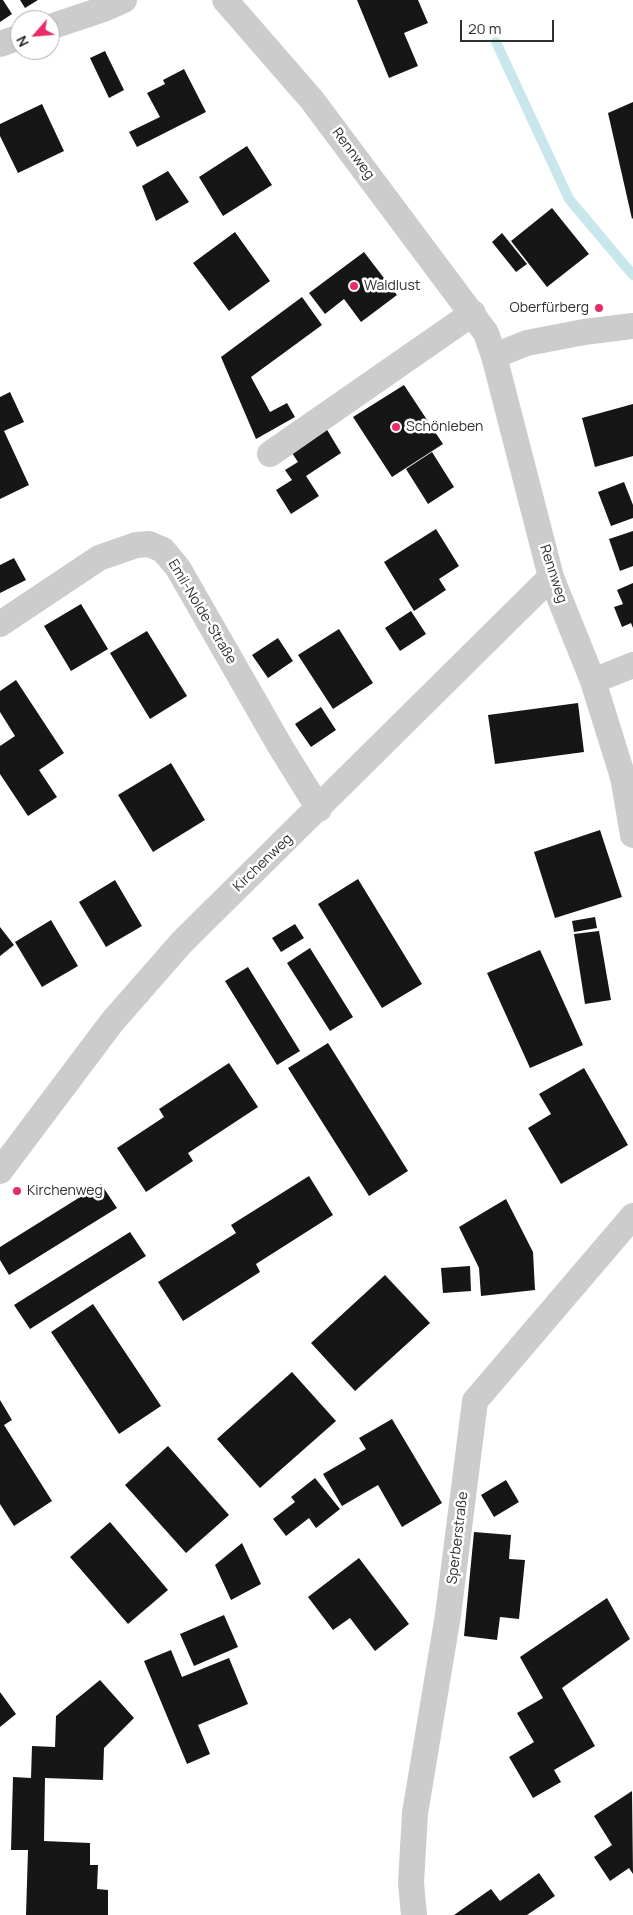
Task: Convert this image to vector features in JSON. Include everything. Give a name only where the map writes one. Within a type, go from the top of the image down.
[{"type":"street","points":[[60,24],[104,10],[124,0]]},
{"type":"street","name":"Rennweg","points":[[224,0],[312,100],[473,313],[486,333],[494,356],[551,578],[593,681],[623,777],[633,835]]},
{"type":"street","points":[[270,454],[473,313]]},
{"type":"street","points":[[494,356],[527,343],[584,332],[633,326]]},
{"type":"street","name":"Emil-Nolde-Straße","points":[[0,624],[99,558],[136,545],[148,544],[163,550],[178,568],[280,746],[319,809]]},
{"type":"street","name":"Kirchenweg","points":[[0,1171],[112,1022],[182,942],[319,809],[551,578]]},
{"type":"street","points":[[593,681],[633,665]]},
{"type":"street","name":"Sperberstraße","points":[[414,1915],[411,1883],[415,1813],[448,1615],[474,1401],[633,1216]]},
{"type":"building","points":[[0,0],[3,0],[10,11],[10,15],[0,22]]},
{"type":"building","points":[[20,0],[38,0],[25,8]]},
{"type":"building","points":[[357,0],[418,0],[428,23],[404,33],[418,66],[389,78]]},
{"type":"building","points":[[105,51],[124,90],[109,98],[90,58]]},
{"type":"building","points":[[184,69],[206,112],[137,147],[129,132],[160,117],[147,93],[165,84],[163,80]]},
{"type":"building","points":[[633,102],[633,218],[632,219],[608,113]]},
{"type":"building","points":[[42,104],[64,151],[18,173],[0,136],[0,124]]},
{"type":"building","points":[[247,146],[272,185],[223,216],[199,177]]},
{"type":"building","points":[[168,171],[189,202],[156,221],[142,186]]},
{"type":"building","points":[[552,208],[589,254],[547,287],[511,241]]},
{"type":"building","points":[[235,232],[270,281],[229,311],[193,263]]},
{"type":"building","points":[[502,233],[527,264],[516,272],[492,242]]},
{"type":"building","name":"Waldlust","points":[[364,252],[397,295],[361,322],[344,299],[325,314],[309,293]]},
{"type":"building","points":[[302,297],[322,325],[251,377],[270,412],[287,403],[295,417],[256,439],[221,357]]},
{"type":"building","name":"Schönleben","points":[[404,385],[443,444],[392,477],[353,417]]},
{"type":"building","points":[[10,392],[24,422],[4,431],[29,485],[0,499],[0,397]]},
{"type":"building","points":[[633,404],[633,456],[595,467],[582,418]]},
{"type":"building","points":[[326,428],[341,453],[306,476],[319,496],[291,514],[276,490],[292,480],[285,470],[298,462],[290,450]]},
{"type":"building","points":[[432,452],[454,487],[428,504],[406,469]]},
{"type":"building","points":[[624,482],[633,505],[633,518],[611,526],[598,492]]},
{"type":"building","points":[[436,529],[459,566],[439,579],[446,590],[414,611],[384,562]]},
{"type":"building","points":[[633,531],[633,566],[620,571],[609,539]]},
{"type":"building","points":[[14,558],[26,580],[0,593],[0,565]]},
{"type":"building","points":[[633,583],[633,628],[631,623],[622,627],[614,607],[623,604],[617,590]]},
{"type":"building","points":[[81,604],[108,649],[71,671],[44,626]]},
{"type":"building","points":[[411,611],[426,634],[400,651],[385,628]]},
{"type":"building","points":[[339,629],[373,683],[333,709],[298,655]]},
{"type":"building","points":[[147,631],[187,696],[150,719],[110,653]]},
{"type":"building","points":[[278,638],[293,661],[268,678],[252,655]]},
{"type":"building","points":[[16,680],[64,753],[39,770],[57,797],[28,816],[0,774],[0,746],[15,736],[0,712],[0,691]]},
{"type":"building","points":[[578,703],[584,752],[495,764],[488,715]]},
{"type":"building","points":[[321,707],[336,730],[311,747],[295,724]]},
{"type":"building","points":[[171,763],[205,820],[153,852],[118,795]]},
{"type":"building","points":[[600,830],[622,897],[555,918],[534,852]]},
{"type":"building","points":[[358,879],[422,984],[382,1008],[318,904]]},
{"type":"building","points":[[115,880],[142,926],[106,947],[79,902]]},
{"type":"building","points":[[595,917],[597,928],[574,932],[572,921]]},
{"type":"building","points":[[51,920],[78,966],[42,987],[15,942]]},
{"type":"building","points":[[295,924],[304,938],[281,952],[272,938]]},
{"type":"building","points":[[0,927],[14,945],[0,956]]},
{"type":"building","points":[[599,931],[611,1000],[585,1004],[574,934]]},
{"type":"building","points":[[310,948],[353,1017],[330,1031],[287,963]]},
{"type":"building","points":[[540,950],[583,1045],[530,1068],[487,973]]},
{"type":"building","points":[[248,967],[300,1051],[277,1065],[225,981]]},
{"type":"building","points":[[328,1043],[408,1171],[369,1196],[288,1068]]},
{"type":"building","points":[[229,1063],[258,1107],[188,1153],[193,1161],[146,1192],[117,1148],[164,1117],[159,1109]]},
{"type":"building","points":[[584,1068],[628,1145],[561,1184],[528,1128],[551,1114],[539,1094]]},
{"type":"building","points":[[309,1176],[333,1215],[256,1264],[260,1272],[183,1321],[158,1282],[236,1233],[231,1225]]},
{"type":"building","points":[[101,1184],[117,1208],[9,1275],[0,1260],[0,1247]]},
{"type":"building","points":[[506,1199],[533,1252],[535,1290],[481,1296],[479,1268],[459,1227]]},
{"type":"building","points":[[130,1232],[146,1256],[30,1329],[14,1305]]},
{"type":"building","points":[[470,1266],[471,1291],[443,1293],[441,1268]]},
{"type":"building","points":[[385,1275],[430,1323],[355,1391],[311,1343]]},
{"type":"building","points":[[93,1304],[161,1406],[119,1434],[51,1332]]},
{"type":"building","points":[[292,1372],[336,1421],[260,1488],[217,1439]]},
{"type":"building","points":[[0,1400],[12,1420],[4,1425],[52,1501],[14,1526],[0,1504]]},
{"type":"building","points":[[392,1419],[442,1503],[402,1527],[378,1485],[342,1506],[323,1474],[366,1449],[359,1438]]},
{"type":"building","points":[[168,1446],[229,1515],[186,1553],[125,1485]]},
{"type":"building","points":[[315,1478],[340,1509],[316,1528],[309,1518],[286,1536],[273,1519],[295,1502],[291,1497]]},
{"type":"building","points":[[506,1480],[519,1502],[494,1517],[481,1495]]},
{"type":"building","points":[[110,1522],[168,1590],[128,1624],[70,1557]]},
{"type":"building","points":[[474,1532],[511,1535],[509,1559],[525,1560],[519,1619],[500,1617],[497,1640],[464,1636]]},
{"type":"building","points":[[242,1543],[261,1584],[231,1600],[215,1565]]},
{"type":"building","points":[[359,1558],[409,1624],[375,1651],[350,1618],[333,1630],[308,1597]]},
{"type":"building","points":[[607,1598],[630,1639],[562,1688],[595,1746],[554,1770],[561,1782],[533,1798],[509,1757],[534,1742],[517,1713],[543,1698],[520,1657]]},
{"type":"building","points":[[224,1615],[238,1647],[194,1666],[180,1634]]},
{"type":"building","points":[[171,1650],[182,1677],[229,1658],[248,1704],[198,1725],[210,1754],[187,1764],[144,1661]]},
{"type":"building","points":[[100,1680],[134,1718],[104,1748],[103,1780],[45,1778],[44,1841],[90,1843],[90,1865],[98,1865],[97,1889],[108,1890],[108,1915],[26,1915],[28,1850],[11,1850],[13,1777],[31,1778],[32,1746],[55,1747],[56,1716]]},
{"type":"building","points":[[0,1692],[16,1714],[0,1727]]},
{"type":"building","points":[[632,1791],[633,1874],[629,1868],[610,1881],[594,1857],[612,1845],[594,1816]]},
{"type":"building","points":[[539,1873],[555,1896],[527,1915],[454,1915],[491,1889],[500,1901]]},
{"type":"waterway","points":[[496,42],[569,199],[633,275]]},
{"type":"place","name":"Waldlust","points":[[354,286]]},
{"type":"place","name":"Oberfürberg","points":[[599,308]]},
{"type":"place","name":"Schönleben","points":[[396,427]]},
{"type":"place","name":"Kirchenweg","points":[[17,1191]]}]
